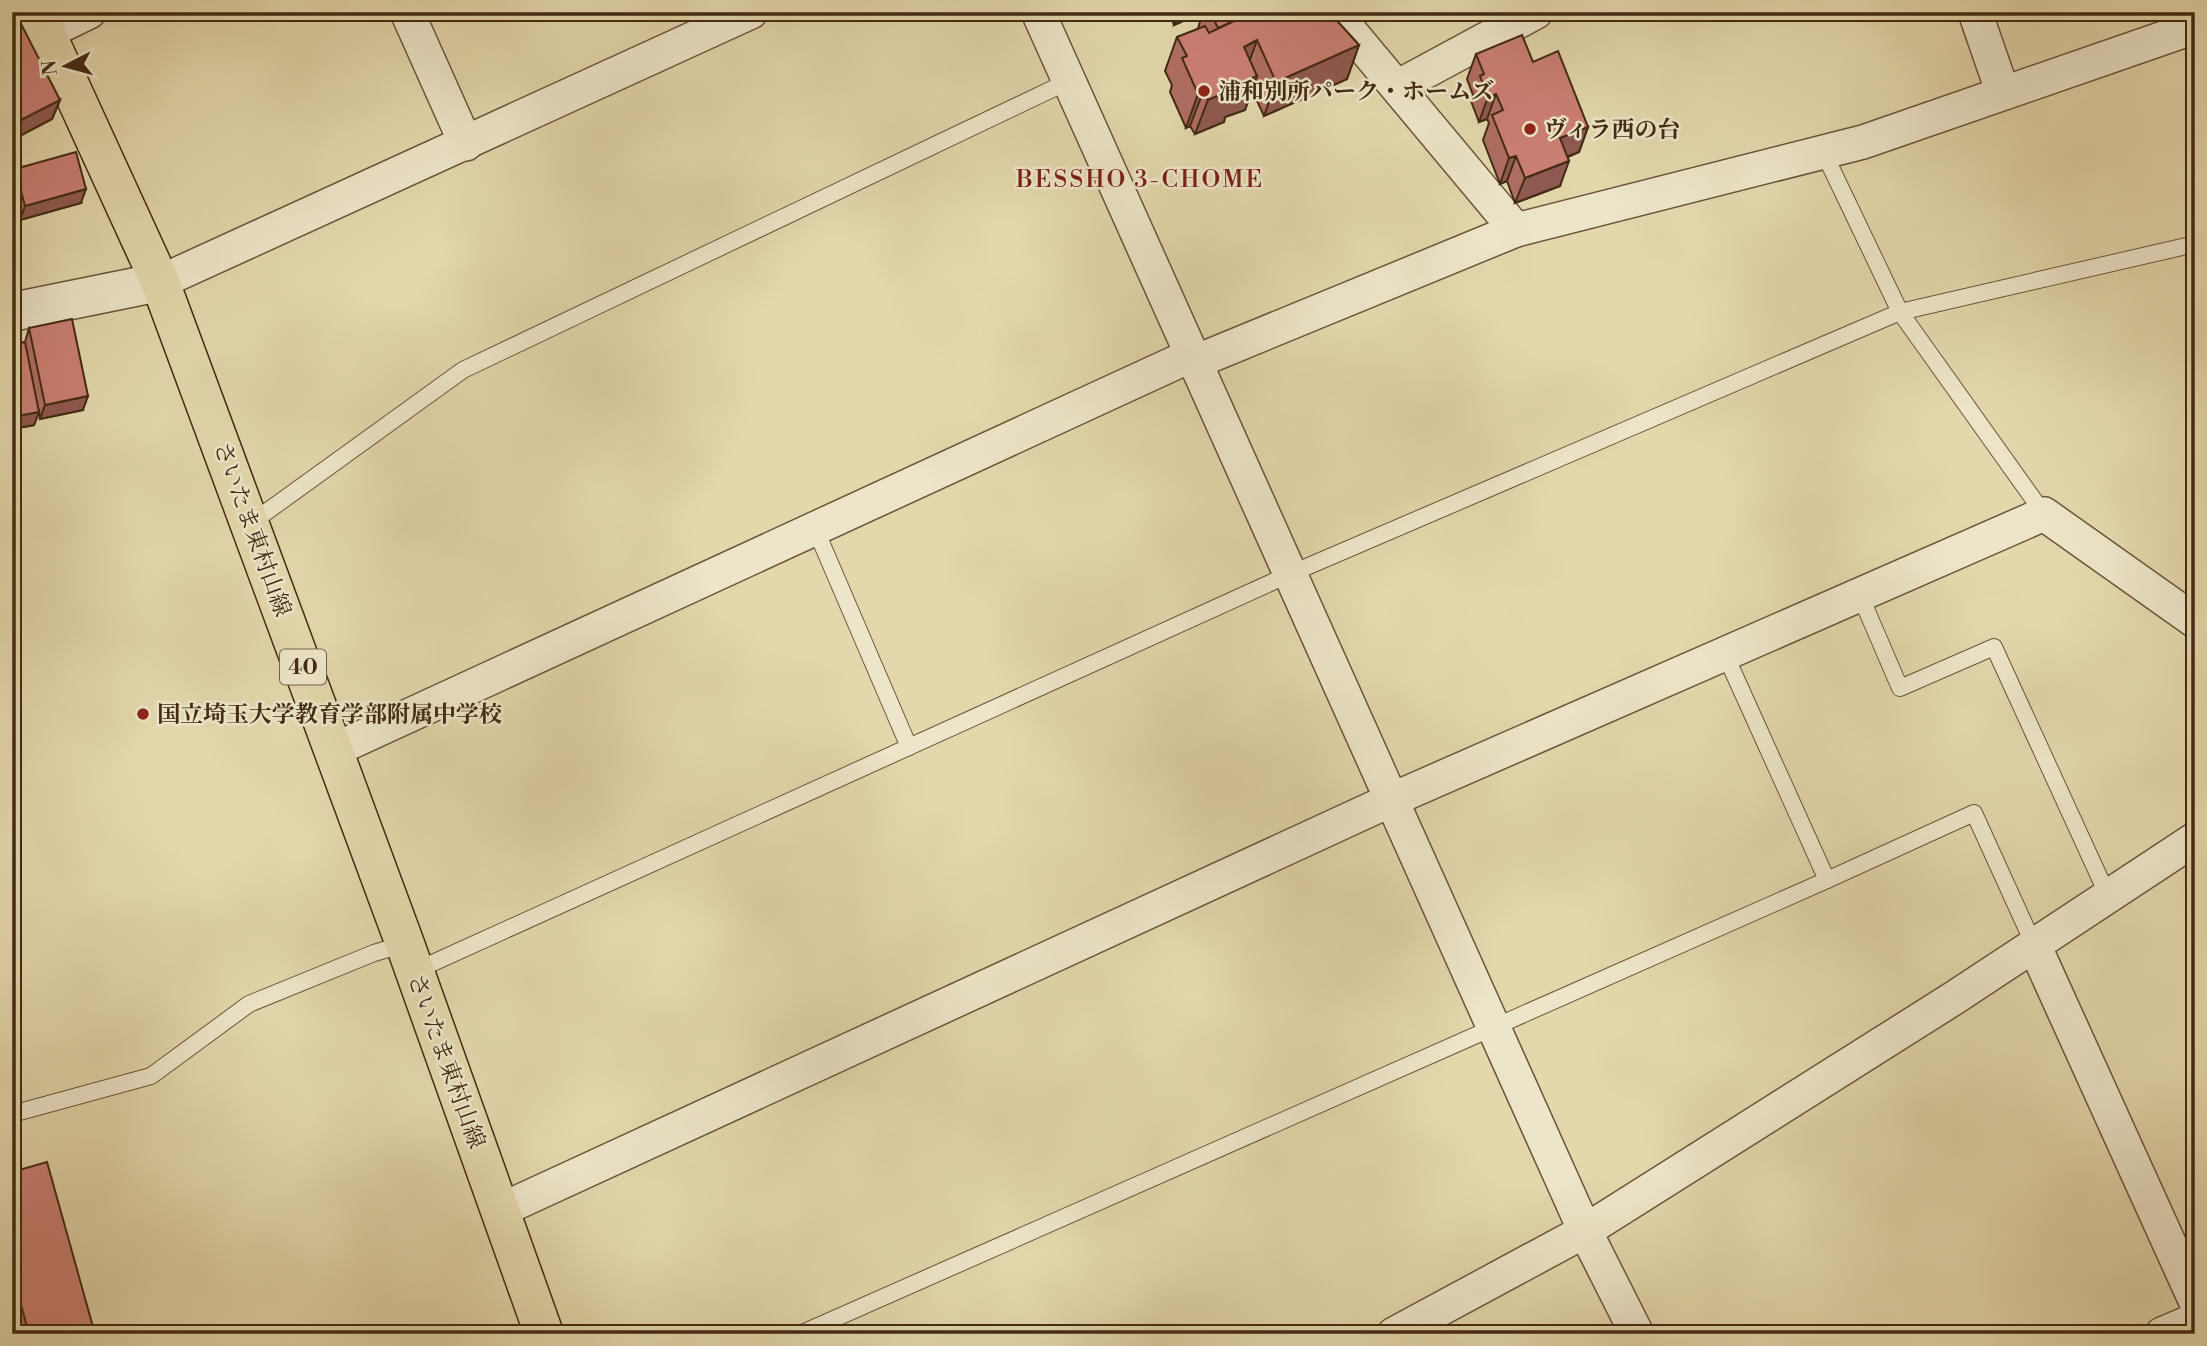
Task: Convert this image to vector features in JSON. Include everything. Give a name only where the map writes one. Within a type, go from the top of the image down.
[{"type":"main road","name":"さいたま東村山線","points":[[40,23],[160,282],[410,957],[544,1334]]},
{"type":"street","points":[[40,23],[89,12]]},
{"type":"street","points":[[407,12],[466,144]]},
{"type":"street","points":[[12,312],[160,282],[751,12]]},
{"type":"street","points":[[1038,12],[1585,1231],[1637,1334]]},
{"type":"street","points":[[1334,12],[1516,230]]},
{"type":"street","points":[[1397,87],[1536,12]]},
{"type":"street","points":[[1975,12],[2003,93]]},
{"type":"street","points":[[334,750],[815,528],[1193,358],[1516,230],[1863,142],[2195,27]]},
{"type":"street","points":[[501,1210],[1391,800],[2044,514],[2195,621]]},
{"type":"street","points":[[1394,1334],[1585,1231],[2034,945],[2195,839]]},
{"type":"street","points":[[2034,945],[2195,1300]]},
{"type":"street","points":[[2162,1334],[2195,1320]]},
{"type":"lane","points":[[251,523],[463,370],[1069,81]]},
{"type":"lane","points":[[1824,153],[1900,312],[2044,514]]},
{"type":"lane","points":[[12,1114],[151,1076],[248,1004],[361,958],[410,957],[909,747],[1290,575],[1900,312],[2195,244]]},
{"type":"lane","points":[[815,528],[909,747]]},
{"type":"lane","points":[[1860,595],[1899,688],[1994,647],[2108,896]]},
{"type":"lane","points":[[1725,654],[1827,880]]},
{"type":"lane","points":[[800,1334],[1974,813],[2034,945]]},
{"type":"building","points":[[12,12],[15,12],[60,100],[19,121],[12,109]]},
{"type":"building","points":[[1210,12],[1249,12],[1248,15],[1218,28]]},
{"type":"building","points":[[1253,12],[1329,12],[1359,45],[1276,82],[1257,40],[1244,47],[1257,76],[1208,100],[1203,92],[1198,94],[1182,58],[1187,56],[1177,37],[1205,26],[1209,33]]},
{"type":"building","name":"ヴィラ西の台","points":[[1522,35],[1533,62],[1558,51],[1588,127],[1560,138],[1569,161],[1525,178],[1516,156],[1509,158],[1492,115],[1503,110],[1496,94],[1488,97],[1480,76],[1484,74],[1476,54]]},
{"type":"building","points":[[76,152],[86,189],[25,206],[15,169]]},
{"type":"building","points":[[72,319],[88,396],[45,405],[29,328]]},
{"type":"building","points":[[25,342],[39,412],[12,417],[12,345]]},
{"type":"building","points":[[47,1162],[95,1334],[29,1334],[12,1272],[12,1172]]},
{"type":"place","name":"浦和別所パーク・ホームズ","points":[[1204,91]]},
{"type":"place","name":"ヴィラ西の台","points":[[1530,129]]},
{"type":"place","name":"国立埼玉大学教育学部附属中学校","points":[[143,714]]},
{"type":"district","name":"BESSHO 3-CHOME","points":[[1140,179]]}]
